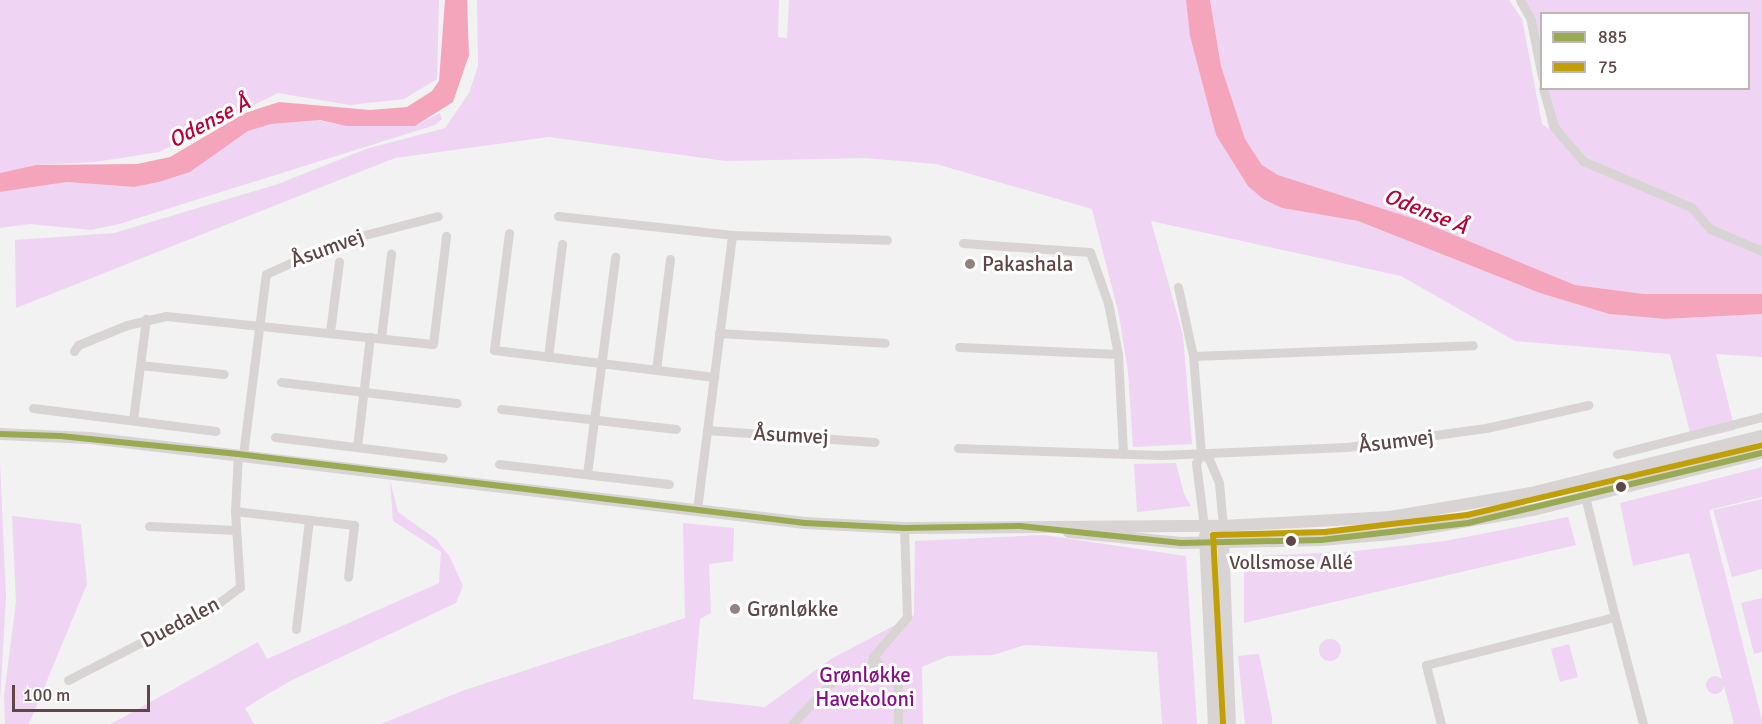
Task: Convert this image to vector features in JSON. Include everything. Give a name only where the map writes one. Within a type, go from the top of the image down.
[{"type":"street","points":[[1520,0],[1531,20],[1540,67]]},
{"type":"street","points":[[1545,90],[1554,127],[1583,161],[1691,207],[1710,229],[1762,250]]},
{"type":"street","name":"Åsumvej","points":[[241,455],[268,271],[337,242],[438,216]]},
{"type":"street","points":[[558,216],[732,235],[887,240]]},
{"type":"street","points":[[509,234],[494,350],[714,377]]},
{"type":"street","points":[[697,508],[732,235]]},
{"type":"street","points":[[74,351],[78,345],[146,319],[192,316],[433,344],[446,236]]},
{"type":"street","points":[[963,243],[1090,252],[1108,303],[1119,354],[1124,454]]},
{"type":"street","points":[[548,357],[562,244]]},
{"type":"street","name":"Åsumvej","points":[[381,338],[392,254]]},
{"type":"street","points":[[587,474],[615,257]]},
{"type":"street","points":[[656,370],[670,259]]},
{"type":"street","name":"Åsumvej","points":[[330,332],[339,262]]},
{"type":"street","points":[[1178,287],[1193,356],[1201,454],[1196,463],[1204,526],[1214,724]]},
{"type":"street","points":[[133,420],[146,319]]},
{"type":"street","points":[[719,333],[885,342]]},
{"type":"street","points":[[357,447],[370,337]]},
{"type":"street","points":[[1193,356],[1473,345]]},
{"type":"street","points":[[959,347],[1119,354]]},
{"type":"street","points":[[140,364],[224,374]]},
{"type":"street","points":[[281,382],[457,403]]},
{"type":"street","name":"Åsumvej","points":[[958,448],[1124,454],[1201,454],[1347,447],[1419,439],[1588,405]]},
{"type":"street","points":[[33,408],[216,431]]},
{"type":"street","points":[[501,409],[676,429]]},
{"type":"street","points":[[1617,454],[1762,417]]},
{"type":"street","name":"Åsumvej","points":[[707,430],[875,442]]},
{"type":"street","points":[[0,434],[90,438],[697,508],[805,523],[904,528],[1223,526],[1390,517],[1466,506],[1581,481],[1762,436]]},
{"type":"street","points":[[274,437],[443,458]]},
{"type":"street","points":[[1020,526],[1205,543],[1392,534],[1468,523],[1585,497],[1762,453]]},
{"type":"street","points":[[1201,454],[1214,468],[1223,526],[1230,724]]},
{"type":"street","name":"Duedalen","points":[[68,680],[235,592],[242,575],[235,511],[241,455]]},
{"type":"street","points":[[499,464],[669,484]]},
{"type":"street","points":[[1581,481],[1642,724]]},
{"type":"street","points":[[235,511],[354,525],[348,577]]},
{"type":"street","points":[[296,628],[309,520]]},
{"type":"street","points":[[149,526],[236,530]]},
{"type":"street","points":[[792,724],[834,680],[870,671],[873,657],[907,617],[904,528]]},
{"type":"street","points":[[1441,724],[1426,665],[1615,617]]},
{"type":"street","points":[[873,657],[898,686],[898,724]]},
{"type":"green space","points":[[0,0],[439,0],[437,79],[404,99],[350,105],[278,93],[159,152],[95,162],[36,165],[0,173]]},
{"type":"green space","points":[[477,0],[779,0],[778,37],[787,38],[789,0],[1186,0],[1216,135],[1282,208],[1358,221],[1540,293],[1609,314],[1665,319],[1762,314],[1762,357],[1716,354],[1735,430],[1692,440],[1670,354],[1515,341],[1401,276],[1151,221],[1183,335],[1192,444],[1133,447],[1128,372],[1119,315],[1092,209],[936,164],[865,158],[726,161],[549,137],[395,158],[16,308],[15,240],[114,233],[278,184],[366,149],[445,128],[469,93],[478,66]]},
{"type":"green space","points":[[1210,0],[1509,0],[1522,19],[1542,124],[1549,129],[1541,90],[1750,90],[1750,12],[1540,12],[1540,86],[1525,13],[1516,0],[1762,0],[1762,294],[1644,294],[1575,285],[1418,220],[1278,175],[1262,165],[1245,139],[1221,66]]},
{"type":"green space","points":[[440,113],[442,119],[435,125],[119,224],[91,230],[30,224],[0,228],[0,192],[67,182],[134,187],[159,182],[190,172],[248,131],[271,124],[317,120],[346,126],[415,126]]},
{"type":"green space","points":[[0,462],[6,597],[0,700]]},
{"type":"green space","points":[[1176,463],[1184,494],[1191,506],[1137,512],[1134,464]]},
{"type":"green space","points":[[1762,467],[1762,497],[1709,510],[1762,720],[1762,724],[1734,724],[1689,553],[1633,566],[1620,503]]},
{"type":"green space","points":[[390,480],[398,512],[436,539],[450,557],[463,586],[456,603],[290,681],[245,708],[254,724],[111,724],[258,642],[267,659],[439,583],[441,552],[393,521]]},
{"type":"green space","points":[[1762,499],[1762,569],[1732,577],[1713,510]]},
{"type":"green space","points":[[12,516],[81,524],[87,584],[29,724],[5,724],[4,696],[16,602]]},
{"type":"green space","points":[[1568,517],[1576,545],[1244,623],[1244,572],[1255,556],[1347,552],[1445,541]]},
{"type":"green space","name":"Grønløkke Havekoloni","points":[[683,523],[734,528],[733,561],[709,564],[711,613],[700,619],[693,699],[765,707],[831,659],[914,615],[915,541],[1044,535],[1186,556],[1197,724],[1162,724],[1157,652],[1025,645],[993,655],[948,656],[922,667],[923,724],[381,724],[462,691],[685,618]]},
{"type":"green space","points":[[1762,598],[1762,652],[1754,654],[1741,603]]},
{"type":"green space","points":[[1330,639],[1338,642],[1341,650],[1338,658],[1330,661],[1322,658],[1319,650],[1322,642]]},
{"type":"green space","points":[[1569,644],[1578,677],[1560,682],[1551,649]]},
{"type":"green space","points":[[1259,654],[1272,724],[1245,724],[1238,656]]},
{"type":"green space","points":[[1715,676],[1721,679],[1724,685],[1721,691],[1715,694],[1709,691],[1706,685],[1709,679]]},
{"type":"shaded area","points":[[445,0],[467,0],[469,55],[453,102],[415,126],[346,126],[320,120],[271,124],[248,131],[190,172],[159,182],[134,187],[67,182],[0,192],[0,173],[36,165],[137,164],[170,157],[245,113],[279,102],[370,110],[407,107],[432,91],[439,81]]},
{"type":"shaded area","points":[[1186,0],[1210,0],[1221,66],[1245,139],[1262,165],[1278,175],[1418,220],[1575,285],[1644,294],[1762,294],[1762,314],[1665,319],[1609,314],[1540,293],[1358,221],[1282,208],[1263,199],[1248,186],[1216,135],[1190,36]]},
{"type":"transit line","name":"885","points":[[0,434],[60,436],[238,454],[805,523],[904,528],[1020,526],[1181,543],[1321,540],[1468,523],[1762,453]]},
{"type":"transit line","name":"75","points":[[1223,724],[1213,535],[1325,532],[1467,515],[1762,445]]},
{"type":"place","name":"Pakashala","points":[[970,264]]},
{"type":"place","name":"Vollsmose Allé","points":[[1291,541]]},
{"type":"place","name":"Grønløkke","points":[[735,609]]},
{"type":"water label","name":"Odense Å","points":[[209,121]]},
{"type":"water label","name":"Odense Å","points":[[1426,211]]}]
